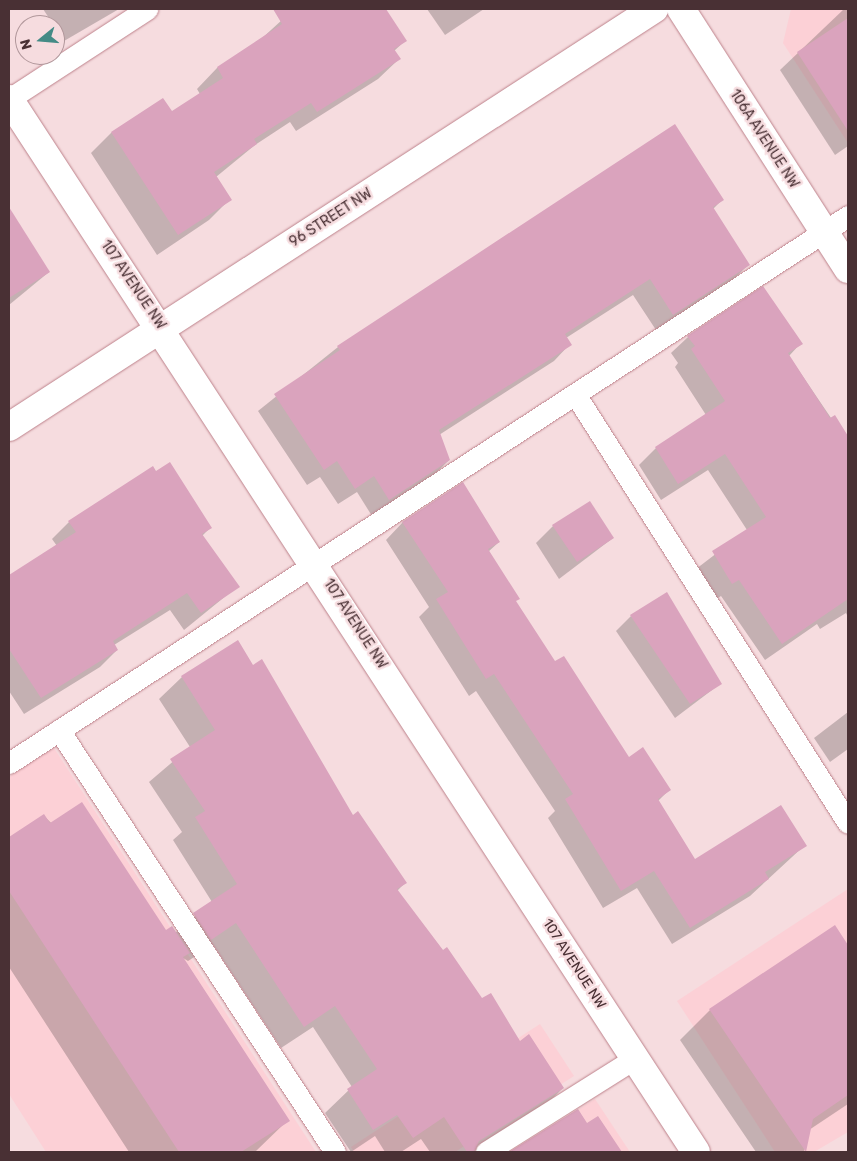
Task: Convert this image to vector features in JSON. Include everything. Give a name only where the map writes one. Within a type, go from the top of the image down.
[{"type":"street","name":"96 STREET NW","points":[[9,427],[654,9]]},
{"type":"street","name":"106A AVENUE NW","points":[[681,9],[848,269]]},
{"type":"street","name":"107 AVENUE NW","points":[[9,99],[315,563],[696,1152]]},
{"type":"lane","points":[[9,99],[147,9]]},
{"type":"lane","points":[[9,763],[848,216]]},
{"type":"lane","points":[[575,394],[848,823]]},
{"type":"lane","points":[[59,730],[335,1152]]},
{"type":"lane","points":[[486,1152],[635,1058]]},
{"type":"shaded area","points":[[791,9],[848,9],[848,143],[783,43]]},
{"type":"shaded area","points":[[54,748],[316,1152],[46,1152],[9,1094],[9,777]]},
{"type":"shaded area","points":[[848,889],[848,1132],[814,1152],[775,1152],[677,1001]]},
{"type":"shaded area","points":[[540,1024],[574,1076],[455,1152],[354,1152],[351,1147]]},
{"type":"shaded area","points":[[595,1099],[630,1152],[512,1152]]},
{"type":"building","points":[[273,9],[386,9],[407,41],[394,49],[401,59],[317,112],[311,103],[254,139],[257,144],[214,172],[232,200],[178,235],[111,132],[163,98],[172,111],[223,78],[217,67],[282,24]]},
{"type":"building","points":[[848,18],[848,131],[797,52]]},
{"type":"building","points":[[675,124],[724,200],[713,207],[750,265],[673,315],[650,279],[565,334],[572,345],[439,430],[450,460],[389,500],[374,476],[355,489],[337,461],[324,470],[274,394],[340,350],[337,346]]},
{"type":"building","points":[[9,207],[50,272],[9,298]]},
{"type":"building","points":[[763,286],[803,344],[788,353],[830,418],[835,415],[848,436],[848,599],[782,644],[739,580],[732,584],[712,551],[766,517],[725,454],[678,484],[655,447],[725,401],[691,349],[695,346],[687,336]]},
{"type":"building","points":[[170,462],[212,528],[202,534],[240,587],[201,613],[187,593],[113,641],[118,650],[41,698],[9,649],[9,575],[76,532],[68,521],[153,466],[156,471]]},
{"type":"building","points":[[463,482],[500,542],[488,549],[520,599],[516,601],[555,661],[564,656],[629,757],[643,747],[671,790],[658,799],[695,859],[781,805],[807,846],[765,872],[769,879],[690,928],[654,871],[621,891],[565,799],[573,794],[494,674],[486,679],[436,599],[448,592],[402,522]]},
{"type":"building","points":[[590,501],[614,538],[577,562],[552,525]]},
{"type":"building","points":[[667,592],[722,684],[690,704],[630,615]]},
{"type":"building","points":[[238,640],[253,665],[262,659],[353,815],[358,811],[407,883],[397,889],[443,950],[447,947],[482,998],[491,993],[520,1041],[529,1034],[564,1088],[479,1141],[474,1152],[467,1152],[444,1117],[413,1138],[397,1115],[373,1130],[347,1089],[377,1069],[335,1006],[304,1027],[236,923],[211,940],[193,913],[237,884],[195,817],[205,811],[170,759],[215,730],[181,676]]},
{"type":"building","points":[[82,802],[166,930],[172,926],[190,953],[183,957],[290,1121],[241,1152],[179,1152],[9,891],[9,837],[44,814],[50,823]]},
{"type":"building","points":[[835,925],[848,945],[848,1095],[813,1119],[806,1152],[709,1009]]},
{"type":"building","points":[[578,1109],[587,1123],[598,1116],[622,1152],[509,1152]]}]
